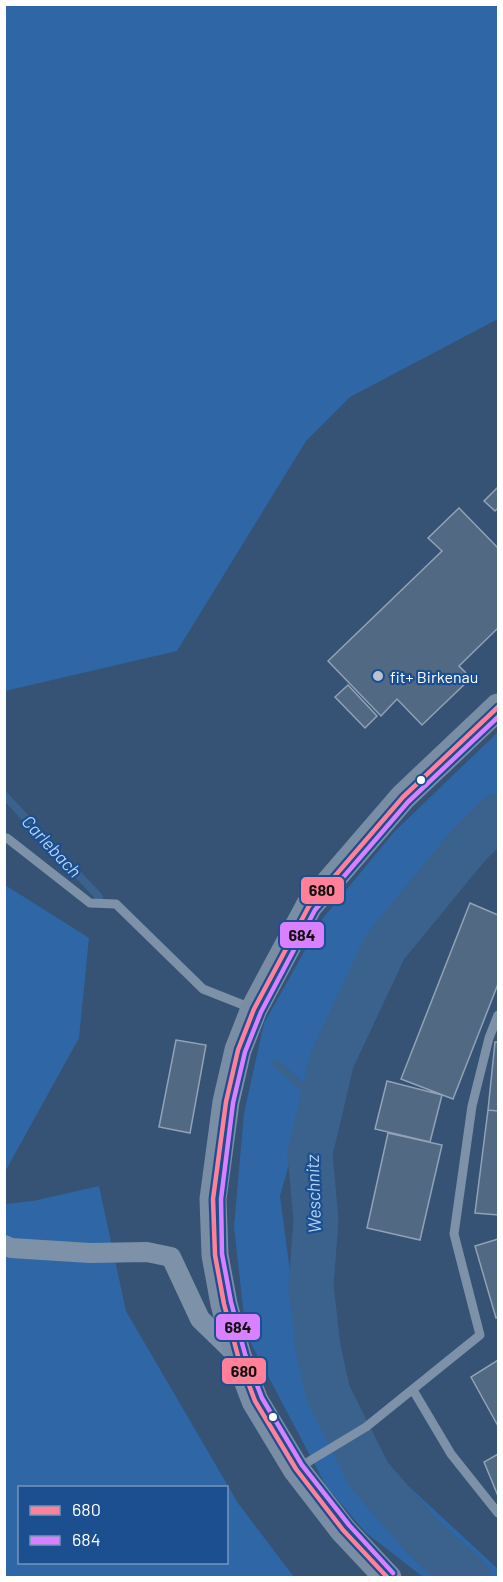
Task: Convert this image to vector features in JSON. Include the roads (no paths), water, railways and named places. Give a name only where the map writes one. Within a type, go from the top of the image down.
[{"type":"main road","points":[[388,1578],[343,1530],[296,1469],[255,1401],[238,1356],[224,1304],[215,1255],[213,1199],[226,1101],[238,1050],[254,1009],[309,906],[403,797],[498,707]]},
{"type":"street","points":[[4,1245],[11,1248],[90,1253],[147,1252],[171,1257],[200,1319],[238,1356]]},
{"type":"lane","points":[[7,838],[90,903],[116,904],[202,989],[254,1009]]},
{"type":"lane","points":[[296,1469],[366,1427],[480,1335],[454,1234],[472,1106],[489,1038],[498,1015]]},
{"type":"lane","points":[[413,1390],[451,1454],[498,1514]]},
{"type":"waterway","name":"Carlebach","points":[[4,795],[99,897]]},
{"type":"waterway","name":"Weschnitz","points":[[468,1578],[425,1539],[369,1475],[328,1393],[318,1347],[311,1285],[316,1221],[310,1153],[332,1060],[385,947],[468,846],[498,816]]},
{"type":"waterway","name":"Carlebach","points":[[277,1064],[320,1102]]},
{"type":"place","name":"fit+ Birkenau","points":[[378,676]]}]
